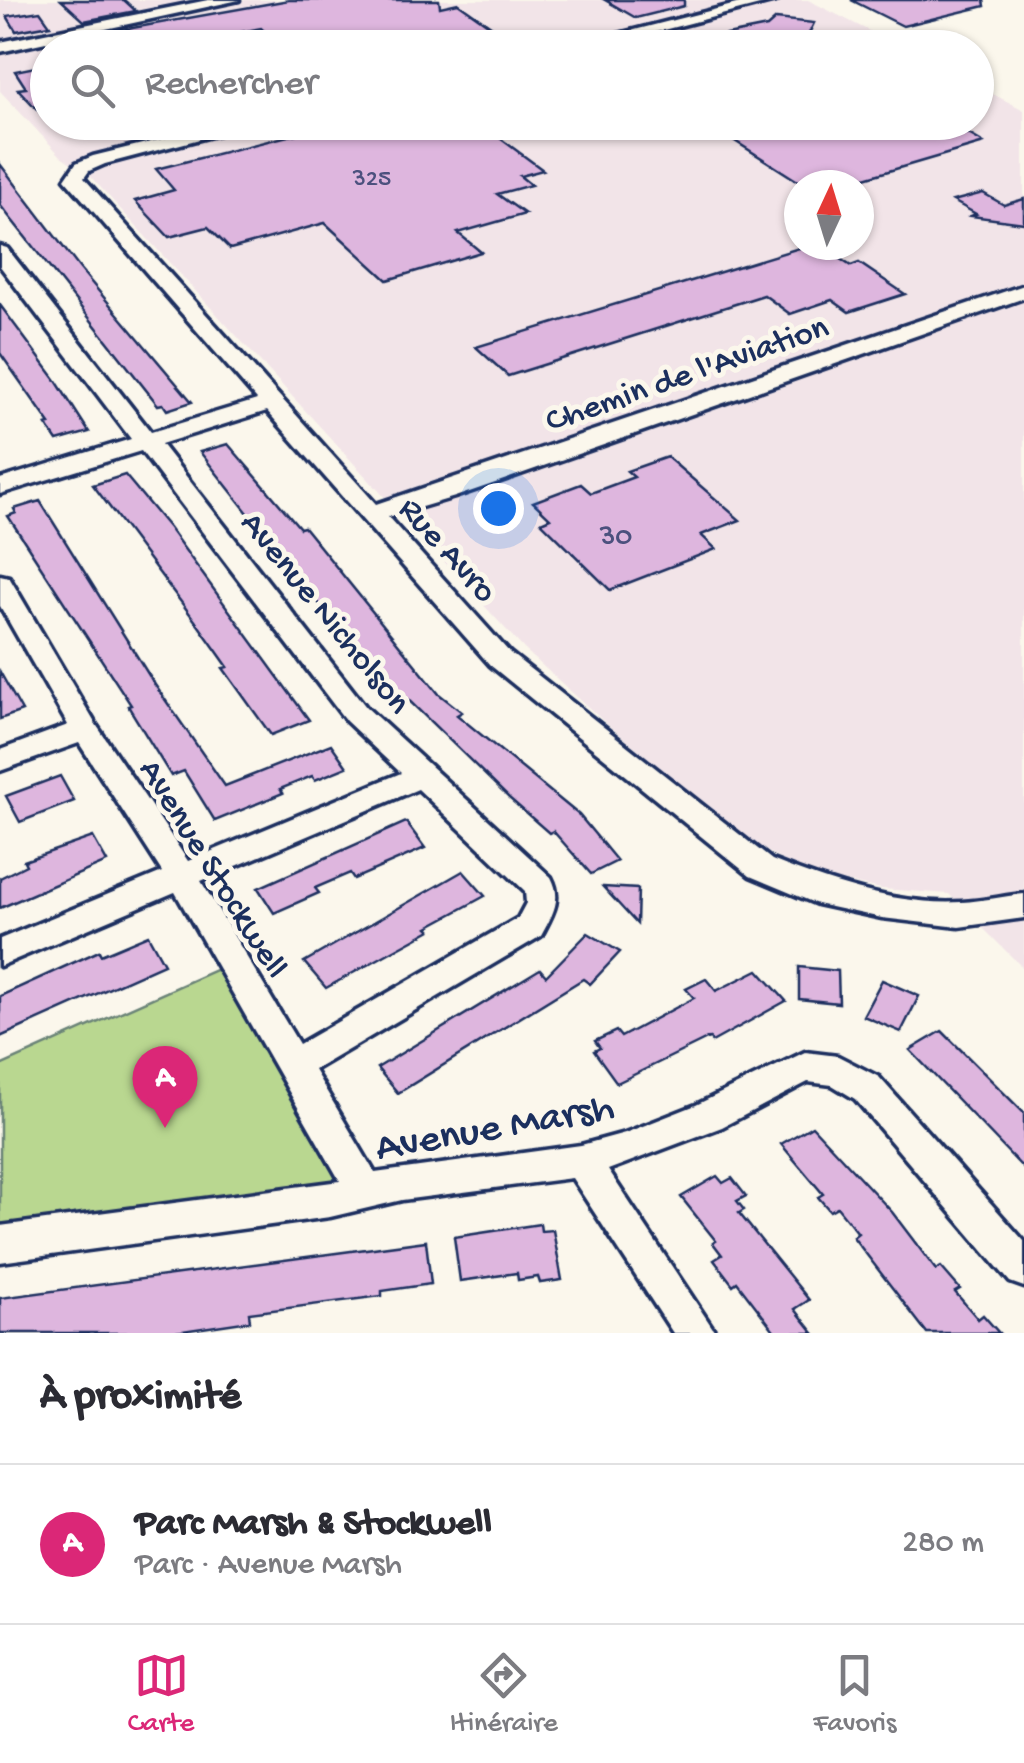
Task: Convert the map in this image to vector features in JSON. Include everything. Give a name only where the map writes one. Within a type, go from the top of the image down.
[{"type":"street","points":[[156,0],[170,12]]},
{"type":"street","points":[[83,30],[231,0]]},
{"type":"street","points":[[647,30],[771,0]]},
{"type":"street","points":[[0,47],[30,41]]},
{"type":"street","name":"Rue Avro","points":[[182,140],[99,160],[82,167],[74,179],[500,660],[762,868],[817,892],[882,906],[959,915],[1024,906]]},
{"type":"street","name":"Avenue Nicholson","points":[[0,252],[356,714],[540,886],[542,902],[530,926],[294,1064]]},
{"type":"street","name":"Chemin de l'Aviation","points":[[370,514],[446,492],[1024,291]]},
{"type":"street","points":[[0,487],[270,403]]},
{"type":"street","name":"Avenue Stockwell","points":[[0,583],[85,730],[183,878],[366,1191]]},
{"type":"street","points":[[0,761],[85,730]]},
{"type":"street","points":[[0,953],[421,776]]},
{"type":"street","name":"Avenue Marsh","points":[[0,1244],[330,1200],[402,1182],[580,1160],[628,1148],[709,1116],[806,1067],[838,1070],[866,1088],[1024,1268]]},
{"type":"street","points":[[580,1160],[696,1333]]},
{"type":"shaded area","points":[[0,0],[808,0],[867,30],[30,30],[30,123],[0,91]]},
{"type":"shaded area","points":[[994,95],[1024,110],[1024,969],[949,894],[882,889],[803,874],[751,841],[609,726],[524,649],[90,176],[46,140],[994,140]]},
{"type":"green space","points":[[231,963],[366,1191],[0,1243],[0,1066]]},
{"type":"building","points":[[61,0],[124,0],[136,11],[84,21]]},
{"type":"building","points":[[289,0],[439,0],[440,7],[458,3],[496,30],[261,28],[121,30]]},
{"type":"building","points":[[605,0],[684,0],[684,6],[636,18]]},
{"type":"building","points":[[851,0],[984,0],[985,6],[903,26]]},
{"type":"building","points":[[40,11],[50,25],[16,31],[7,16]]},
{"type":"building","points":[[776,19],[814,23],[811,30],[752,30],[767,27]]},
{"type":"building","points":[[30,68],[30,102],[18,89],[26,88],[15,71]]},
{"type":"building","points":[[272,140],[502,140],[543,170],[520,176],[531,185],[497,194],[525,214],[458,233],[481,252],[387,280],[325,223],[230,249],[208,227],[169,237],[135,201],[174,190],[156,169]]},
{"type":"building","points":[[733,140],[979,140],[984,143],[874,175],[874,170],[784,172]]},
{"type":"building","points":[[0,164],[80,269],[192,402],[167,410],[163,404],[158,405],[0,205]]},
{"type":"building","points":[[983,193],[1004,205],[1024,199],[1024,223],[971,216],[976,214],[953,201]]},
{"type":"building","points":[[784,253],[784,260],[842,260],[851,266],[859,263],[905,294],[849,312],[832,300],[790,314],[764,295],[508,376],[476,347]]},
{"type":"building","points":[[0,305],[89,432],[57,441],[46,425],[50,424],[0,353]]},
{"type":"building","points":[[228,444],[300,528],[304,527],[439,694],[462,712],[457,715],[579,815],[617,861],[591,874],[553,831],[549,833],[509,798],[391,683],[384,686],[200,452]]},
{"type":"building","points":[[667,457],[740,520],[701,535],[716,549],[610,590],[541,522],[550,518],[533,502],[581,484],[591,493],[634,477],[627,471]]},
{"type":"building","points":[[125,475],[169,528],[309,720],[271,735],[223,668],[228,667],[199,626],[93,485]]},
{"type":"building","points":[[40,501],[155,685],[225,786],[331,744],[347,767],[280,789],[283,793],[215,821],[184,771],[171,776],[128,706],[131,705],[8,516],[16,513],[14,509]]},
{"type":"building","points":[[0,672],[22,711],[0,719]]},
{"type":"building","points":[[60,776],[74,801],[20,822],[6,796]]},
{"type":"building","points":[[406,822],[425,848],[354,879],[350,873],[315,888],[319,893],[274,913],[258,888]]},
{"type":"building","points":[[93,837],[107,862],[0,908],[0,878],[26,865],[24,861]]},
{"type":"building","points":[[463,871],[485,896],[428,927],[431,930],[326,988],[304,962]]},
{"type":"building","points":[[603,887],[638,889],[637,924]]},
{"type":"building","points":[[588,933],[620,952],[590,984],[583,979],[398,1093],[377,1068],[540,969],[546,976]]},
{"type":"building","points":[[148,935],[164,964],[0,1037],[0,996],[99,951],[101,955]]},
{"type":"building","points":[[799,967],[838,971],[839,1003],[799,999]]},
{"type":"building","points":[[758,970],[786,1001],[712,1042],[709,1038],[617,1083],[594,1051],[600,1048],[595,1041],[616,1031],[621,1037],[694,998],[686,989],[706,979],[716,991]]},
{"type":"building","points":[[882,980],[919,996],[901,1032],[863,1016]]},
{"type":"building","points":[[942,1031],[1024,1113],[1024,1169],[910,1050]]},
{"type":"building","points":[[812,1126],[892,1212],[936,1270],[941,1267],[960,1289],[955,1292],[978,1319],[983,1315],[999,1333],[927,1333],[853,1237],[858,1233],[837,1207],[830,1211],[818,1197],[823,1194],[781,1144]]},
{"type":"building","points":[[717,1176],[723,1183],[732,1178],[746,1196],[737,1201],[744,1210],[739,1213],[809,1300],[795,1309],[814,1333],[776,1333],[737,1282],[733,1285],[714,1260],[722,1255],[713,1243],[716,1241],[681,1197]]},
{"type":"building","points":[[540,1224],[541,1231],[553,1230],[562,1280],[518,1280],[517,1273],[460,1281],[454,1237]]},
{"type":"building","points":[[426,1241],[431,1284],[382,1291],[382,1296],[249,1313],[250,1321],[169,1333],[0,1333],[0,1298]]},
{"type":"place","name":"Parc Marsh & Stockwell","points":[[165,1128]]}]
